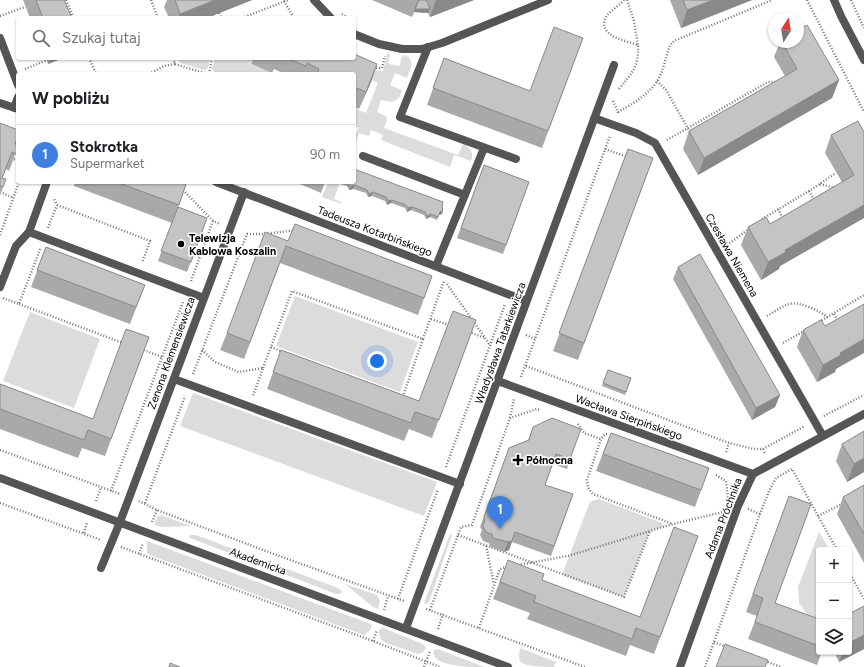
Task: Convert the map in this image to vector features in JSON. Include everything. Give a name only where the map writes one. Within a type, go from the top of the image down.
[{"type":"street","points":[[314,0],[329,16]]},
{"type":"street","points":[[356,35],[387,46],[402,49],[422,49],[442,43],[548,0]]},
{"type":"street","points":[[834,0],[864,60]]},
{"type":"street","points":[[0,38],[16,80]]},
{"type":"street","points":[[428,47],[400,117],[516,159]]},
{"type":"street","name":"Władysława Tatarkiewicza","points":[[406,628],[614,65]]},
{"type":"street","points":[[0,104],[16,109]]},
{"type":"street","name":"Czesława Niemena","points":[[594,118],[636,133],[655,143],[823,436]]},
{"type":"street","points":[[436,266],[484,148]]},
{"type":"street","points":[[363,156],[465,195]]},
{"type":"street","points":[[0,287],[2,277],[16,246],[29,232],[46,184]]},
{"type":"street","name":"Tadeusza Kotarbińskiego","points":[[222,184],[526,301]]},
{"type":"street","name":"Zenona Klemensiewicza","points":[[101,568],[120,522],[244,192]]},
{"type":"street","points":[[29,232],[204,298]]},
{"type":"street","points":[[174,379],[460,484]]},
{"type":"street","name":"Wacława Sierpińskiego","points":[[498,381],[753,474]]},
{"type":"street","name":"Adama Próchnika","points":[[680,667],[738,506],[753,474],[864,414]]},
{"type":"street","name":"Akademicka","points":[[0,478],[508,667]]},
{"type":"path","points":[[66,0],[73,16]]},
{"type":"path","points":[[151,0],[157,16]]},
{"type":"path","points":[[247,16],[288,0]]},
{"type":"path","points":[[628,0],[634,21],[638,45]]},
{"type":"path","points":[[618,112],[643,96],[657,81],[670,45],[676,39],[772,0]]},
{"type":"path","points":[[807,0],[864,112]]},
{"type":"path","points":[[851,0],[864,28]]},
{"type":"path","points":[[284,1],[293,16]]},
{"type":"path","points":[[0,16],[25,6]]},
{"type":"path","points":[[367,66],[382,68],[387,46]]},
{"type":"path","points":[[13,73],[47,60]]},
{"type":"path","points":[[91,60],[95,72]]},
{"type":"path","points":[[174,60],[175,64]]},
{"type":"path","points":[[208,72],[212,60]]},
{"type":"path","points":[[152,72],[164,66],[175,64],[201,72]]},
{"type":"path","points":[[657,81],[666,90],[691,135]]},
{"type":"path","points":[[664,142],[757,88],[771,81],[782,83]]},
{"type":"path","points":[[757,88],[761,95]]},
{"type":"path","points":[[722,108],[726,115]]},
{"type":"path","points":[[430,610],[461,527],[472,525],[510,418],[516,388],[526,366],[614,125]]},
{"type":"path","points":[[10,158],[16,160]]},
{"type":"path","points":[[761,220],[820,184],[836,172]]},
{"type":"path","points":[[0,233],[18,184]]},
{"type":"path","points":[[820,184],[841,191]]},
{"type":"path","points":[[181,188],[213,221],[247,234],[264,234],[300,229]]},
{"type":"path","points":[[809,191],[817,203]]},
{"type":"path","points":[[0,192],[14,198]]},
{"type":"path","points":[[51,195],[57,205],[150,241],[139,273]]},
{"type":"path","points":[[19,304],[57,205]]},
{"type":"path","points":[[778,209],[784,221]]},
{"type":"path","points":[[766,222],[768,215]]},
{"type":"path","points":[[111,491],[213,221]]},
{"type":"path","points":[[731,241],[755,224]]},
{"type":"path","points":[[145,503],[247,234]]},
{"type":"path","points":[[437,278],[451,283]]},
{"type":"path","points":[[396,394],[403,396],[444,280]]},
{"type":"path","points":[[444,280],[490,346]]},
{"type":"path","points":[[248,406],[292,291],[423,339]]},
{"type":"path","points":[[815,325],[864,295]]},
{"type":"path","points":[[0,297],[126,344]]},
{"type":"path","points":[[398,599],[506,303],[500,301]]},
{"type":"path","points":[[758,321],[792,303],[820,311],[828,318]]},
{"type":"path","points":[[834,314],[840,325]]},
{"type":"path","points":[[430,319],[451,326]]},
{"type":"path","points":[[821,329],[822,321]]},
{"type":"path","points":[[788,340],[808,329]]},
{"type":"path","points":[[465,331],[485,338]]},
{"type":"path","points":[[271,347],[286,353]]},
{"type":"path","points":[[140,349],[162,357]]},
{"type":"path","points":[[202,350],[215,362],[239,372],[263,368]]},
{"type":"path","points":[[526,366],[729,443],[754,449],[762,449],[864,395]]},
{"type":"path","points":[[510,418],[537,409],[544,412]]},
{"type":"path","points":[[572,421],[579,424],[584,433],[601,439],[587,480],[588,488],[593,494],[674,524]]},
{"type":"path","points":[[762,449],[776,478]]},
{"type":"path","points":[[0,450],[145,503],[157,510],[192,524],[585,667]]},
{"type":"path","points":[[705,667],[760,514],[776,478],[792,469],[835,547]]},
{"type":"path","points":[[0,503],[366,638],[440,667]]},
{"type":"path","points":[[818,516],[844,503]]},
{"type":"path","points":[[515,566],[568,556],[674,524],[725,511]]},
{"type":"path","points":[[458,535],[624,598],[650,531]]},
{"type":"path","points":[[486,546],[494,585]]},
{"type":"path","points":[[479,628],[500,569],[508,567]]},
{"type":"path","points":[[852,577],[864,599]]},
{"type":"path","points":[[714,642],[729,648]]},
{"type":"path","points":[[758,659],[781,667]]},
{"type":"path","points":[[424,667],[426,662]]},
{"type":"shaded area","points":[[388,52],[390,54],[388,64],[400,66],[401,58],[404,55],[409,57],[412,64],[407,78],[395,73],[390,85],[402,90],[399,98],[392,102],[381,100],[377,112],[386,116],[387,120],[384,128],[458,155],[464,144],[471,151],[471,161],[454,155],[450,167],[381,140],[383,135],[371,130],[369,136],[359,133],[356,141],[356,135],[359,128],[356,127],[356,109],[366,113],[378,83],[356,73],[356,72],[326,60],[369,70],[383,71]]},
{"type":"shaded area","points":[[179,60],[210,60],[208,68],[205,70],[180,63]]},
{"type":"shaded area","points":[[214,60],[251,60],[250,64],[270,72],[214,72],[212,69]]},
{"type":"shaded area","points":[[327,184],[339,184],[334,199],[341,202],[341,204],[322,197]]},
{"type":"shaded area","points":[[295,296],[418,342],[400,392],[276,346]]},
{"type":"shaded area","points":[[30,312],[100,339],[74,408],[3,381]]},
{"type":"shaded area","points":[[193,393],[437,482],[424,516],[180,426]]},
{"type":"shaded area","points":[[599,499],[662,523],[663,527],[650,531],[624,597],[562,575],[589,504],[592,501]]},
{"type":"shaded area","points":[[161,515],[191,526],[162,527],[154,525],[157,517]]},
{"type":"shaded area","points":[[819,532],[828,547],[816,547],[816,618],[807,614],[799,603],[798,587]]},
{"type":"shaded area","points":[[450,534],[452,535],[429,602],[426,604],[424,603]]},
{"type":"shaded area","points":[[190,535],[196,535],[338,588],[342,592],[340,594],[336,594],[189,538]]},
{"type":"shaded area","points":[[147,541],[371,624],[372,627],[364,635],[150,555],[147,553]]},
{"type":"shaded area","points":[[345,584],[377,595],[380,600],[378,609],[373,607]]},
{"type":"shaded area","points":[[383,628],[423,644],[426,648],[422,653],[418,654],[386,643],[381,639],[379,634],[379,630]]},
{"type":"shaded area","points":[[520,648],[556,662],[554,667],[536,666],[522,663],[519,658]]},
{"type":"shaded area","points":[[436,649],[484,667],[444,663],[434,656],[434,650]]},
{"type":"building","points":[[36,0],[64,0],[71,16],[42,16]]},
{"type":"building","points":[[175,0],[215,0],[180,14]]},
{"type":"building","points":[[419,0],[426,0],[430,9],[415,9]]},
{"type":"building","points":[[683,0],[713,0],[687,10]]},
{"type":"building","points":[[807,25],[839,80],[704,158],[689,131],[797,69],[785,48],[804,48],[804,27]]},
{"type":"building","points":[[554,27],[583,38],[548,131],[433,88],[444,58],[530,91]]},
{"type":"building","points":[[356,55],[377,64],[366,92],[356,88],[356,72],[318,72],[319,69],[307,63],[306,66],[291,60],[356,60]]},
{"type":"building","points":[[858,121],[864,132],[864,205],[785,250],[786,252],[768,262],[748,227],[766,217],[770,224],[854,175],[831,135]]},
{"type":"building","points":[[0,123],[16,129],[16,154],[12,152],[2,178],[6,179],[3,187],[0,186]]},
{"type":"building","points":[[628,149],[653,158],[584,343],[559,333]]},
{"type":"building","points":[[484,165],[529,182],[506,245],[461,228]]},
{"type":"building","points":[[356,170],[443,202],[443,210],[440,212],[438,217],[431,214],[427,216],[425,212],[412,207],[408,208],[406,205],[392,200],[388,201],[386,197],[373,192],[369,194],[367,190],[354,185],[350,187],[348,184],[356,184]]},
{"type":"building","points":[[121,184],[186,184],[179,205]]},
{"type":"building","name":"Telewizja Kablowa Koszalin","points":[[178,207],[207,218],[191,262],[161,251]]},
{"type":"building","points":[[295,224],[432,276],[424,298],[286,246],[250,342],[227,333],[265,232],[288,241]]},
{"type":"building","points":[[46,247],[145,285],[136,307],[37,270]]},
{"type":"building","points":[[700,254],[780,395],[756,408],[678,267]]},
{"type":"building","points":[[864,304],[864,339],[823,365],[803,330],[821,320],[825,326]]},
{"type":"building","points":[[453,311],[476,320],[439,420],[415,412],[411,423],[273,372],[281,350],[419,401]]},
{"type":"building","points":[[126,329],[149,337],[111,439],[88,430],[84,440],[0,409],[0,384],[93,419]]},
{"type":"building","points":[[608,370],[631,378],[626,392],[603,383]]},
{"type":"building","points":[[552,418],[581,429],[570,459],[556,454],[545,485],[573,494],[554,546],[515,532],[512,541],[508,542],[493,538],[492,534],[486,532],[483,526],[485,520],[484,517],[509,448],[529,440],[533,427]]},
{"type":"building","points":[[864,431],[864,458],[854,464],[842,444]]},
{"type":"building","points":[[611,433],[709,468],[701,490],[603,454]]},
{"type":"building","points":[[864,485],[864,534],[843,497]]},
{"type":"building","points":[[789,496],[811,504],[775,603],[816,618],[816,645],[755,622],[763,598],[753,594]]},
{"type":"building","points":[[674,527],[698,536],[660,637],[636,628],[632,639],[534,602],[536,596],[500,582],[508,560],[544,574],[542,580],[640,617]]},
{"type":"building","points":[[864,606],[864,635],[852,641],[852,619],[852,612]]},
{"type":"building","points":[[725,644],[768,660],[765,667],[716,667]]},
{"type":"building","points":[[170,663],[180,667],[169,667]]},
{"type":"place","name":"Telewizja Kablowa Koszalin","points":[[181,244]]},
{"type":"place","name":"Północna","points":[[518,460]]},
{"type":"place","name":"Stokrotka","points":[[500,529]]}]
